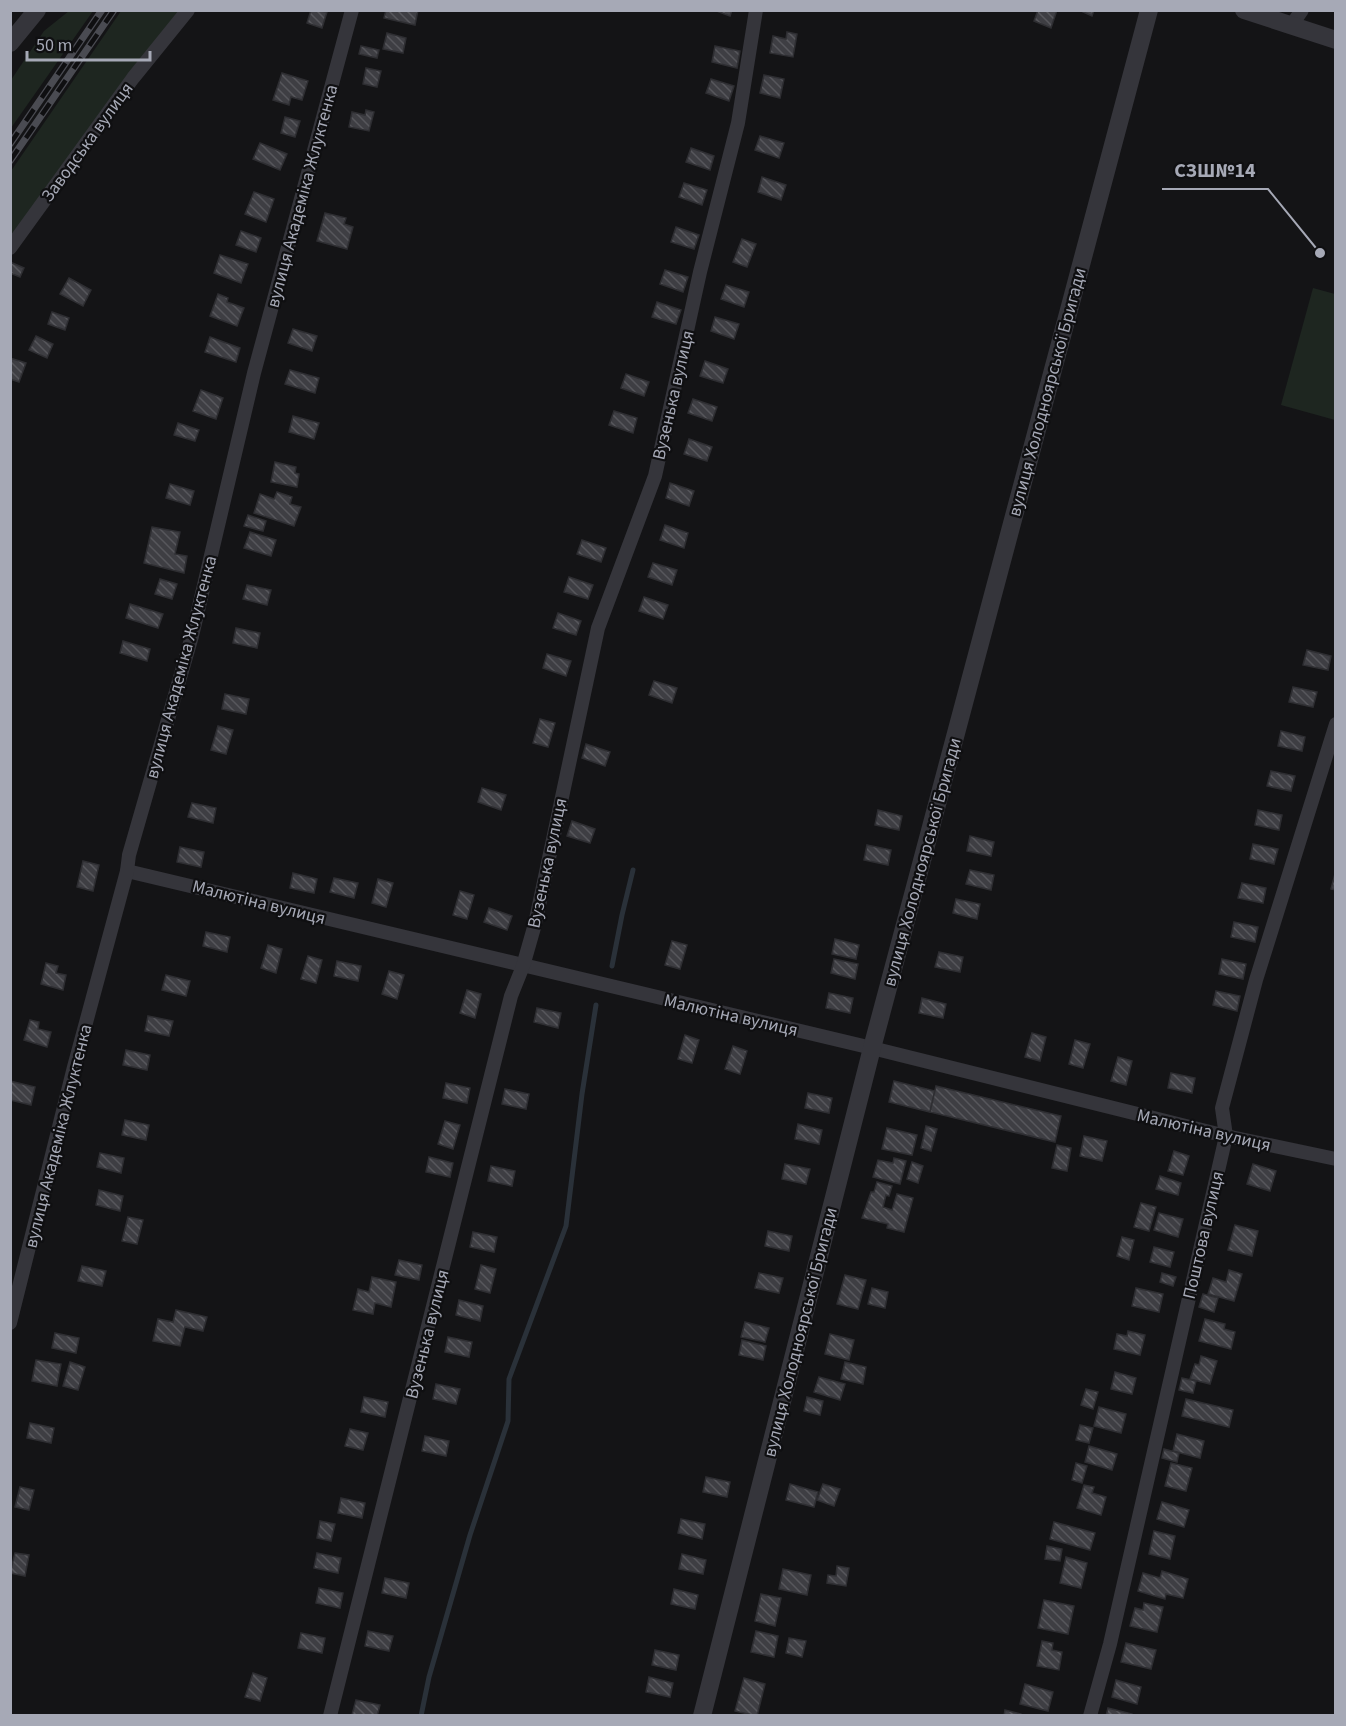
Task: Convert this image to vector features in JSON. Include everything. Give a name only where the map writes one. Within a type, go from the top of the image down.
[{"type":"street","points":[[10,42],[37,10]]},
{"type":"street","name":"Заводська вулиця","points":[[10,248],[133,78],[188,10]]},
{"type":"street","name":"вулиця Академіка Жлуктенка","points":[[10,1323],[74,1067],[127,871],[129,855],[192,636],[254,373],[352,10]]},
{"type":"street","name":"Вузенька вулиця","points":[[330,1716],[511,996],[523,966],[535,924],[598,628],[655,476],[700,272],[738,123],[756,10]]},
{"type":"street","name":"вулиця Холодноярської Бригади","points":[[702,1716],[872,1048],[1149,10]]},
{"type":"street","points":[[1244,10],[1335,40]]},
{"type":"street","points":[[1291,26],[1302,10]]},
{"type":"street","name":"Поштова вулиця","points":[[1090,1716],[1110,1644],[1226,1136],[1222,1108],[1251,1001],[1335,724]]},
{"type":"street","name":"Малютіна вулиця","points":[[127,871],[872,1048],[1226,1136],[1335,1160]]},
{"type":"shaded area","points":[[69,11],[93,11],[11,128],[11,80],[44,31]]},
{"type":"shaded area","points":[[121,11],[182,11],[11,244],[11,171]]},
{"type":"shaded area","points":[[1313,288],[1335,294],[1335,420],[1281,405]]},
{"type":"building","points":[[311,10],[327,12],[322,28],[307,23]]},
{"type":"building","points":[[386,10],[418,10],[415,25],[384,18]]},
{"type":"building","points":[[714,10],[732,10],[730,16]]},
{"type":"building","points":[[1038,10],[1057,10],[1051,28],[1034,21]]},
{"type":"building","points":[[1079,10],[1094,10],[1092,16]]},
{"type":"building","points":[[787,32],[797,34],[793,57],[770,53],[773,36],[786,39]]},
{"type":"building","points":[[387,33],[406,38],[403,53],[383,49]]},
{"type":"building","points":[[361,46],[379,50],[377,58],[359,54]]},
{"type":"building","points":[[715,46],[740,51],[737,68],[712,62]]},
{"type":"building","points":[[366,68],[381,71],[377,87],[363,84]]},
{"type":"building","points":[[282,73],[308,81],[302,100],[291,97],[289,105],[273,100]]},
{"type":"building","points":[[764,75],[784,79],[780,98],[760,93]]},
{"type":"building","points":[[711,79],[734,86],[729,101],[706,93]]},
{"type":"building","points":[[366,110],[374,112],[369,131],[349,127],[352,112],[365,115]]},
{"type":"building","points":[[285,117],[300,121],[295,137],[281,133]]},
{"type":"building","points":[[760,136],[784,143],[779,158],[755,150]]},
{"type":"building","points":[[260,143],[287,154],[280,170],[253,159]]},
{"type":"building","points":[[691,148],[714,156],[710,170],[686,162]]},
{"type":"building","points":[[762,177],[786,185],[781,200],[758,192]]},
{"type":"building","points":[[684,183],[707,190],[702,205],[679,197]]},
{"type":"building","points":[[254,192],[274,199],[266,222],[245,214]]},
{"type":"building","points":[[325,213],[346,218],[344,224],[353,227],[347,249],[317,241]]},
{"type":"building","points":[[676,227],[699,235],[694,249],[671,242]]},
{"type":"building","points":[[241,231],[261,238],[256,252],[236,245]]},
{"type":"building","points":[[742,239],[756,244],[747,267],[733,262]]},
{"type":"building","points":[[220,255],[248,264],[241,283],[214,273]]},
{"type":"building","points":[[10,262],[24,268],[20,277],[10,273]]},
{"type":"building","points":[[665,270],[688,277],[683,292],[660,284]]},
{"type":"building","points":[[69,278],[91,290],[83,306],[60,294]]},
{"type":"building","points":[[726,285],[749,292],[744,307],[721,299]]},
{"type":"building","points":[[218,294],[228,298],[227,302],[244,308],[237,326],[210,316]]},
{"type":"building","points":[[657,302],[681,310],[676,324],[652,317]]},
{"type":"building","points":[[52,312],[69,318],[65,330],[48,324]]},
{"type":"building","points":[[715,317],[739,324],[734,339],[711,331]]},
{"type":"building","points":[[293,329],[317,336],[312,351],[288,343]]},
{"type":"building","points":[[36,336],[53,344],[47,358],[29,350]]},
{"type":"building","points":[[210,337],[240,348],[236,362],[205,352]]},
{"type":"building","points":[[10,358],[26,363],[19,382],[10,379]]},
{"type":"building","points":[[705,361],[728,369],[723,383],[700,376]]},
{"type":"building","points":[[290,370],[319,378],[315,393],[285,384]]},
{"type":"building","points":[[626,374],[649,382],[644,396],[621,388]]},
{"type":"building","points":[[201,390],[223,398],[216,419],[193,411]]},
{"type":"building","points":[[693,399],[717,407],[712,421],[688,413]]},
{"type":"building","points":[[614,411],[637,418],[633,433],[609,425]]},
{"type":"building","points":[[293,416],[319,423],[314,439],[289,432]]},
{"type":"building","points":[[178,423],[199,430],[195,441],[174,435]]},
{"type":"building","points":[[689,439],[712,447],[707,461],[684,454]]},
{"type":"building","points":[[275,462],[296,467],[295,473],[299,474],[297,487],[271,482]]},
{"type":"building","points":[[670,483],[694,491],[689,506],[666,498]]},
{"type":"building","points":[[170,484],[194,491],[190,505],[166,498]]},
{"type":"building","points":[[277,492],[292,497],[290,504],[301,507],[294,526],[254,513],[260,494],[274,499]]},
{"type":"building","points":[[248,515],[266,521],[263,531],[244,526]]},
{"type":"building","points":[[665,525],[688,533],[684,548],[660,540]]},
{"type":"building","points":[[152,527],[180,532],[175,554],[187,556],[184,573],[144,563]]},
{"type":"building","points":[[250,532],[276,540],[271,556],[244,548]]},
{"type":"building","points":[[582,540],[606,548],[601,562],[577,554]]},
{"type":"building","points":[[653,563],[677,570],[672,585],[648,577]]},
{"type":"building","points":[[569,577],[593,585],[588,599],[564,592]]},
{"type":"building","points":[[160,579],[177,584],[172,599],[155,594]]},
{"type":"building","points":[[247,585],[271,590],[267,605],[243,599]]},
{"type":"building","points":[[644,597],[668,605],[663,619],[639,611]]},
{"type":"building","points":[[130,604],[163,614],[158,628],[126,618]]},
{"type":"building","points":[[558,613],[581,621],[576,635],[553,628]]},
{"type":"building","points":[[236,628],[260,633],[257,648],[233,643]]},
{"type":"building","points":[[123,641],[150,649],[147,661],[120,653]]},
{"type":"building","points":[[1307,650],[1331,656],[1328,670],[1303,665]]},
{"type":"building","points":[[547,654],[571,661],[566,676],[543,668]]},
{"type":"building","points":[[654,681],[677,688],[672,703],[649,695]]},
{"type":"building","points":[[1293,687],[1317,692],[1313,707],[1289,702]]},
{"type":"building","points":[[225,694],[249,699],[246,714],[222,709]]},
{"type":"building","points":[[540,719],[555,723],[548,747],[533,743]]},
{"type":"building","points":[[218,726],[233,730],[226,754],[211,750]]},
{"type":"building","points":[[1281,731],[1305,737],[1302,751],[1278,746]]},
{"type":"building","points":[[586,744],[610,752],[605,766],[582,758]]},
{"type":"building","points":[[1271,771],[1295,776],[1291,791],[1267,786]]},
{"type":"building","points":[[482,788],[506,795],[501,810],[478,802]]},
{"type":"building","points":[[192,803],[216,808],[213,823],[188,817]]},
{"type":"building","points":[[878,810],[902,816],[899,830],[875,825]]},
{"type":"building","points":[[1258,810],[1282,815],[1279,830],[1255,825]]},
{"type":"building","points":[[572,821],[595,829],[590,843],[567,836]]},
{"type":"building","points":[[970,836],[994,842],[991,856],[967,851]]},
{"type":"building","points":[[1253,844],[1278,849],[1274,864],[1250,859]]},
{"type":"building","points":[[867,845],[891,850],[888,865],[864,860]]},
{"type":"building","points":[[180,847],[204,852],[201,867],[177,862]]},
{"type":"building","points":[[83,861],[99,865],[93,891],[77,887]]},
{"type":"building","points":[[970,870],[994,875],[991,890],[966,884]]},
{"type":"building","points":[[293,873],[317,879],[314,893],[290,888]]},
{"type":"building","points":[[1336,874],[1336,890],[1331,889]]},
{"type":"building","points":[[334,878],[358,883],[354,898],[330,892]]},
{"type":"building","points":[[378,879],[393,883],[386,907],[372,903]]},
{"type":"building","points":[[1242,883],[1266,888],[1263,903],[1238,898]]},
{"type":"building","points":[[460,891],[474,895],[467,919],[453,915]]},
{"type":"building","points":[[956,899],[980,904],[977,919],[953,913]]},
{"type":"building","points":[[489,908],[512,916],[507,930],[484,922]]},
{"type":"building","points":[[1234,922],[1258,927],[1255,942],[1231,937]]},
{"type":"building","points":[[206,932],[230,937],[227,952],[203,946]]},
{"type":"building","points":[[835,939],[859,945],[856,959],[832,954]]},
{"type":"building","points":[[672,941],[687,945],[680,969],[665,965]]},
{"type":"building","points":[[268,945],[282,949],[276,973],[261,968]]},
{"type":"building","points":[[939,952],[963,957],[960,972],[935,967]]},
{"type":"building","points":[[308,956],[322,960],[316,983],[301,979]]},
{"type":"building","points":[[834,959],[858,964],[855,979],[831,973]]},
{"type":"building","points":[[1222,959],[1246,964],[1243,979],[1219,974]]},
{"type":"building","points":[[337,961],[361,966],[358,981],[334,976]]},
{"type":"building","points":[[46,963],[58,966],[56,973],[66,975],[63,990],[41,984]]},
{"type":"building","points":[[389,971],[404,975],[397,999],[382,994]]},
{"type":"building","points":[[166,975],[190,981],[186,996],[162,990]]},
{"type":"building","points":[[467,990],[481,994],[475,1018],[460,1013]]},
{"type":"building","points":[[1216,991],[1240,996],[1237,1011],[1213,1005]]},
{"type":"building","points":[[829,993],[853,998],[850,1013],[826,1008]]},
{"type":"building","points":[[922,998],[946,1004],[943,1018],[919,1013]]},
{"type":"building","points":[[537,1008],[561,1013],[558,1028],[534,1022]]},
{"type":"building","points":[[148,1016],[173,1021],[169,1036],[145,1031]]},
{"type":"building","points":[[30,1020],[39,1022],[38,1029],[51,1032],[47,1047],[24,1040]]},
{"type":"building","points":[[1032,1033],[1046,1037],[1040,1061],[1025,1057]]},
{"type":"building","points":[[685,1035],[699,1040],[692,1063],[678,1059]]},
{"type":"building","points":[[1075,1040],[1090,1044],[1083,1068],[1069,1064]]},
{"type":"building","points":[[733,1046],[747,1051],[740,1074],[725,1069]]},
{"type":"building","points":[[126,1050],[150,1055],[147,1070],[123,1065]]},
{"type":"building","points":[[1118,1057],[1132,1061],[1126,1085],[1111,1081]]},
{"type":"building","points":[[1171,1073],[1195,1078],[1192,1093],[1168,1088]]},
{"type":"building","points":[[10,1081],[35,1087],[31,1105],[10,1100]]},
{"type":"building","points":[[894,1081],[935,1091],[930,1112],[889,1102]]},
{"type":"building","points":[[446,1083],[470,1088],[467,1103],[443,1098]]},
{"type":"building","points":[[936,1086],[1061,1116],[1055,1142],[930,1112]]},
{"type":"building","points":[[505,1089],[529,1094],[526,1109],[502,1104]]},
{"type":"building","points":[[808,1093],[832,1098],[829,1113],[805,1108]]},
{"type":"building","points":[[125,1120],[149,1125],[146,1140],[122,1135]]},
{"type":"building","points":[[445,1121],[460,1125],[453,1149],[438,1144]]},
{"type":"building","points":[[798,1124],[822,1130],[819,1144],[795,1139]]},
{"type":"building","points":[[926,1126],[937,1129],[931,1151],[921,1148]]},
{"type":"building","points":[[887,1128],[917,1135],[912,1155],[882,1149]]},
{"type":"building","points":[[1084,1136],[1107,1141],[1102,1161],[1080,1156]]},
{"type":"building","points":[[1057,1145],[1071,1148],[1067,1171],[1052,1168]]},
{"type":"building","points":[[1174,1151],[1189,1156],[1183,1175],[1168,1171]]},
{"type":"building","points":[[100,1153],[124,1158],[121,1173],[97,1167]]},
{"type":"building","points":[[429,1157],[453,1163],[450,1177],[426,1172]]},
{"type":"building","points":[[894,1158],[906,1161],[900,1184],[873,1177],[878,1160],[893,1163]]},
{"type":"building","points":[[912,1162],[923,1166],[918,1183],[907,1179]]},
{"type":"building","points":[[785,1164],[810,1169],[806,1184],[782,1179]]},
{"type":"building","points":[[1253,1164],[1276,1171],[1270,1191],[1247,1184]]},
{"type":"building","points":[[491,1166],[515,1171],[512,1186],[488,1181]]},
{"type":"building","points":[[1160,1176],[1181,1183],[1178,1195],[1156,1189]]},
{"type":"building","points":[[877,1182],[892,1186],[889,1196],[886,1195],[883,1207],[892,1210],[897,1194],[913,1198],[904,1232],[887,1228],[888,1224],[862,1218]]},
{"type":"building","points":[[99,1190],[123,1196],[120,1211],[96,1205]]},
{"type":"building","points":[[1141,1203],[1156,1207],[1149,1231],[1134,1227]]},
{"type":"building","points":[[1159,1213],[1183,1219],[1178,1237],[1154,1230]]},
{"type":"building","points":[[128,1217],[143,1220],[137,1244],[122,1241]]},
{"type":"building","points":[[1235,1225],[1258,1231],[1252,1256],[1228,1250]]},
{"type":"building","points":[[768,1231],[792,1236],[789,1251],[765,1246]]},
{"type":"building","points":[[473,1232],[497,1237],[494,1252],[470,1247]]},
{"type":"building","points":[[1122,1237],[1134,1240],[1129,1260],[1117,1256]]},
{"type":"building","points":[[1154,1247],[1174,1252],[1170,1267],[1150,1262]]},
{"type":"building","points":[[399,1260],[422,1265],[419,1280],[395,1275]]},
{"type":"building","points":[[481,1265],[496,1269],[490,1293],[475,1289]]},
{"type":"building","points":[[82,1266],[106,1271],[102,1286],[78,1281]]},
{"type":"building","points":[[1229,1270],[1242,1274],[1234,1301],[1208,1294],[1213,1278],[1226,1282]]},
{"type":"building","points":[[759,1273],[783,1278],[779,1293],[755,1288]]},
{"type":"building","points":[[1162,1273],[1176,1277],[1173,1286],[1160,1282]]},
{"type":"building","points":[[845,1275],[866,1280],[858,1309],[837,1304]]},
{"type":"building","points":[[372,1277],[396,1282],[391,1307],[375,1303],[373,1314],[353,1310],[358,1289],[369,1292]]},
{"type":"building","points":[[872,1288],[888,1292],[885,1308],[868,1304]]},
{"type":"building","points":[[1136,1288],[1163,1294],[1159,1312],[1132,1306]]},
{"type":"building","points":[[1203,1294],[1218,1298],[1214,1312],[1199,1307]]},
{"type":"building","points":[[459,1300],[483,1306],[480,1321],[456,1315]]},
{"type":"building","points":[[176,1310],[207,1317],[203,1331],[185,1327],[180,1346],[153,1341],[158,1319],[173,1322]]},
{"type":"building","points":[[1205,1319],[1225,1324],[1224,1329],[1235,1332],[1231,1349],[1199,1341]]},
{"type":"building","points":[[745,1322],[769,1328],[765,1342],[741,1337]]},
{"type":"building","points":[[1128,1331],[1145,1335],[1140,1355],[1114,1349],[1117,1334],[1127,1336]]},
{"type":"building","points":[[55,1333],[79,1338],[76,1353],[52,1348]]},
{"type":"building","points":[[830,1334],[854,1340],[849,1360],[825,1354]]},
{"type":"building","points":[[448,1337],[472,1342],[469,1357],[445,1352]]},
{"type":"building","points":[[742,1340],[766,1346],[763,1360],[739,1355]]},
{"type":"building","points":[[1201,1356],[1217,1361],[1210,1384],[1190,1379],[1195,1364],[1199,1365]]},
{"type":"building","points":[[36,1360],[61,1364],[57,1386],[32,1381]]},
{"type":"building","points":[[70,1362],[85,1367],[78,1390],[63,1386]]},
{"type":"building","points":[[845,1362],[866,1367],[863,1384],[841,1379]]},
{"type":"building","points":[[1115,1372],[1136,1378],[1132,1394],[1111,1389]]},
{"type":"building","points":[[819,1377],[845,1384],[840,1400],[814,1392]]},
{"type":"building","points":[[1182,1378],[1196,1381],[1193,1393],[1179,1390]]},
{"type":"building","points":[[436,1384],[460,1389],[456,1404],[433,1399]]},
{"type":"building","points":[[1086,1389],[1098,1392],[1093,1409],[1081,1405]]},
{"type":"building","points":[[364,1397],[388,1402],[385,1417],[361,1412]]},
{"type":"building","points":[[807,1397],[823,1401],[820,1415],[804,1411]]},
{"type":"building","points":[[1186,1399],[1233,1410],[1229,1427],[1182,1416]]},
{"type":"building","points":[[1099,1407],[1126,1414],[1121,1433],[1094,1426]]},
{"type":"building","points":[[30,1423],[54,1428],[51,1443],[27,1438]]},
{"type":"building","points":[[1080,1425],[1093,1428],[1089,1443],[1076,1440]]},
{"type":"building","points":[[350,1429],[368,1433],[363,1450],[345,1446]]},
{"type":"building","points":[[1177,1434],[1204,1441],[1200,1458],[1173,1451]]},
{"type":"building","points":[[425,1436],[449,1441],[446,1456],[422,1451]]},
{"type":"building","points":[[1089,1446],[1117,1454],[1112,1470],[1085,1462]]},
{"type":"building","points":[[1164,1449],[1179,1453],[1177,1462],[1162,1458]]},
{"type":"building","points":[[1076,1463],[1087,1466],[1082,1483],[1072,1480]]},
{"type":"building","points":[[1171,1463],[1192,1468],[1186,1491],[1165,1486]]},
{"type":"building","points":[[706,1477],[730,1482],[727,1497],[703,1492]]},
{"type":"building","points":[[790,1484],[818,1492],[814,1507],[786,1500]]},
{"type":"building","points":[[823,1484],[840,1489],[834,1506],[817,1500]]},
{"type":"building","points":[[1084,1485],[1094,1487],[1092,1493],[1106,1497],[1101,1515],[1077,1508]]},
{"type":"building","points":[[20,1487],[34,1490],[29,1510],[15,1507]]},
{"type":"building","points":[[341,1498],[365,1503],[362,1518],[338,1513]]},
{"type":"building","points":[[1162,1502],[1189,1510],[1184,1527],[1157,1519]]},
{"type":"building","points":[[681,1519],[705,1524],[702,1539],[678,1533]]},
{"type":"building","points":[[320,1521],[335,1524],[331,1541],[317,1538]]},
{"type":"building","points":[[1054,1522],[1095,1533],[1090,1550],[1050,1539]]},
{"type":"building","points":[[1154,1531],[1175,1536],[1170,1559],[1149,1554]]},
{"type":"building","points":[[1047,1546],[1062,1549],[1060,1561],[1045,1559]]},
{"type":"building","points":[[15,1553],[29,1555],[25,1576],[10,1573]]},
{"type":"building","points":[[317,1553],[341,1558],[338,1573],[314,1568]]},
{"type":"building","points":[[682,1554],[706,1560],[703,1574],[679,1569]]},
{"type":"building","points":[[1066,1557],[1087,1563],[1081,1588],[1060,1583]]},
{"type":"building","points":[[837,1566],[849,1568],[846,1586],[827,1583],[828,1575],[836,1576]]},
{"type":"building","points":[[783,1569],[811,1575],[807,1595],[779,1589]]},
{"type":"building","points":[[1162,1571],[1188,1579],[1183,1598],[1166,1594],[1165,1599],[1138,1591],[1143,1573],[1160,1578]]},
{"type":"building","points":[[385,1578],[409,1583],[406,1598],[382,1593]]},
{"type":"building","points":[[319,1588],[343,1593],[340,1608],[316,1603]]},
{"type":"building","points":[[674,1589],[698,1595],[695,1609],[671,1604]]},
{"type":"building","points":[[761,1594],[781,1598],[775,1626],[755,1621]]},
{"type":"building","points":[[1044,1600],[1074,1606],[1068,1634],[1038,1628]]},
{"type":"building","points":[[1144,1603],[1163,1607],[1157,1632],[1130,1626],[1135,1608],[1143,1610]]},
{"type":"building","points":[[368,1631],[393,1636],[389,1651],[365,1646]]},
{"type":"building","points":[[756,1631],[778,1636],[774,1657],[751,1652]]},
{"type":"building","points":[[301,1633],[325,1638],[322,1653],[298,1648]]},
{"type":"building","points":[[789,1638],[806,1641],[802,1657],[786,1653]]},
{"type":"building","points":[[1042,1641],[1053,1643],[1052,1650],[1062,1652],[1059,1670],[1037,1666]]},
{"type":"building","points":[[1126,1643],[1156,1650],[1151,1669],[1121,1662]]},
{"type":"building","points":[[655,1650],[679,1655],[676,1670],[652,1665]]},
{"type":"building","points":[[253,1673],[267,1678],[260,1701],[245,1697]]},
{"type":"building","points":[[649,1677],[673,1683],[670,1697],[646,1692]]},
{"type":"building","points":[[744,1678],[765,1684],[757,1716],[735,1711]]},
{"type":"building","points":[[1116,1680],[1141,1687],[1137,1704],[1112,1697]]},
{"type":"building","points":[[1025,1684],[1053,1692],[1048,1711],[1020,1704]]},
{"type":"building","points":[[356,1700],[380,1705],[377,1716],[352,1715]]},
{"type":"building","points":[[1108,1708],[1132,1714],[1132,1716],[1106,1716]]},
{"type":"building","points":[[1005,1710],[1021,1714],[1021,1716],[1004,1716]]},
{"type":"waterway","points":[[612,966],[633,870]]},
{"type":"waterway","points":[[421,1716],[429,1677],[470,1535],[508,1421],[509,1379],[566,1226],[582,1094],[596,1005]]},
{"type":"railway","points":[[10,144],[102,10]]},
{"type":"railway","points":[[10,161],[114,10]]},
{"type":"place","name":"СЗШ№14","points":[[1320,253]]}]
